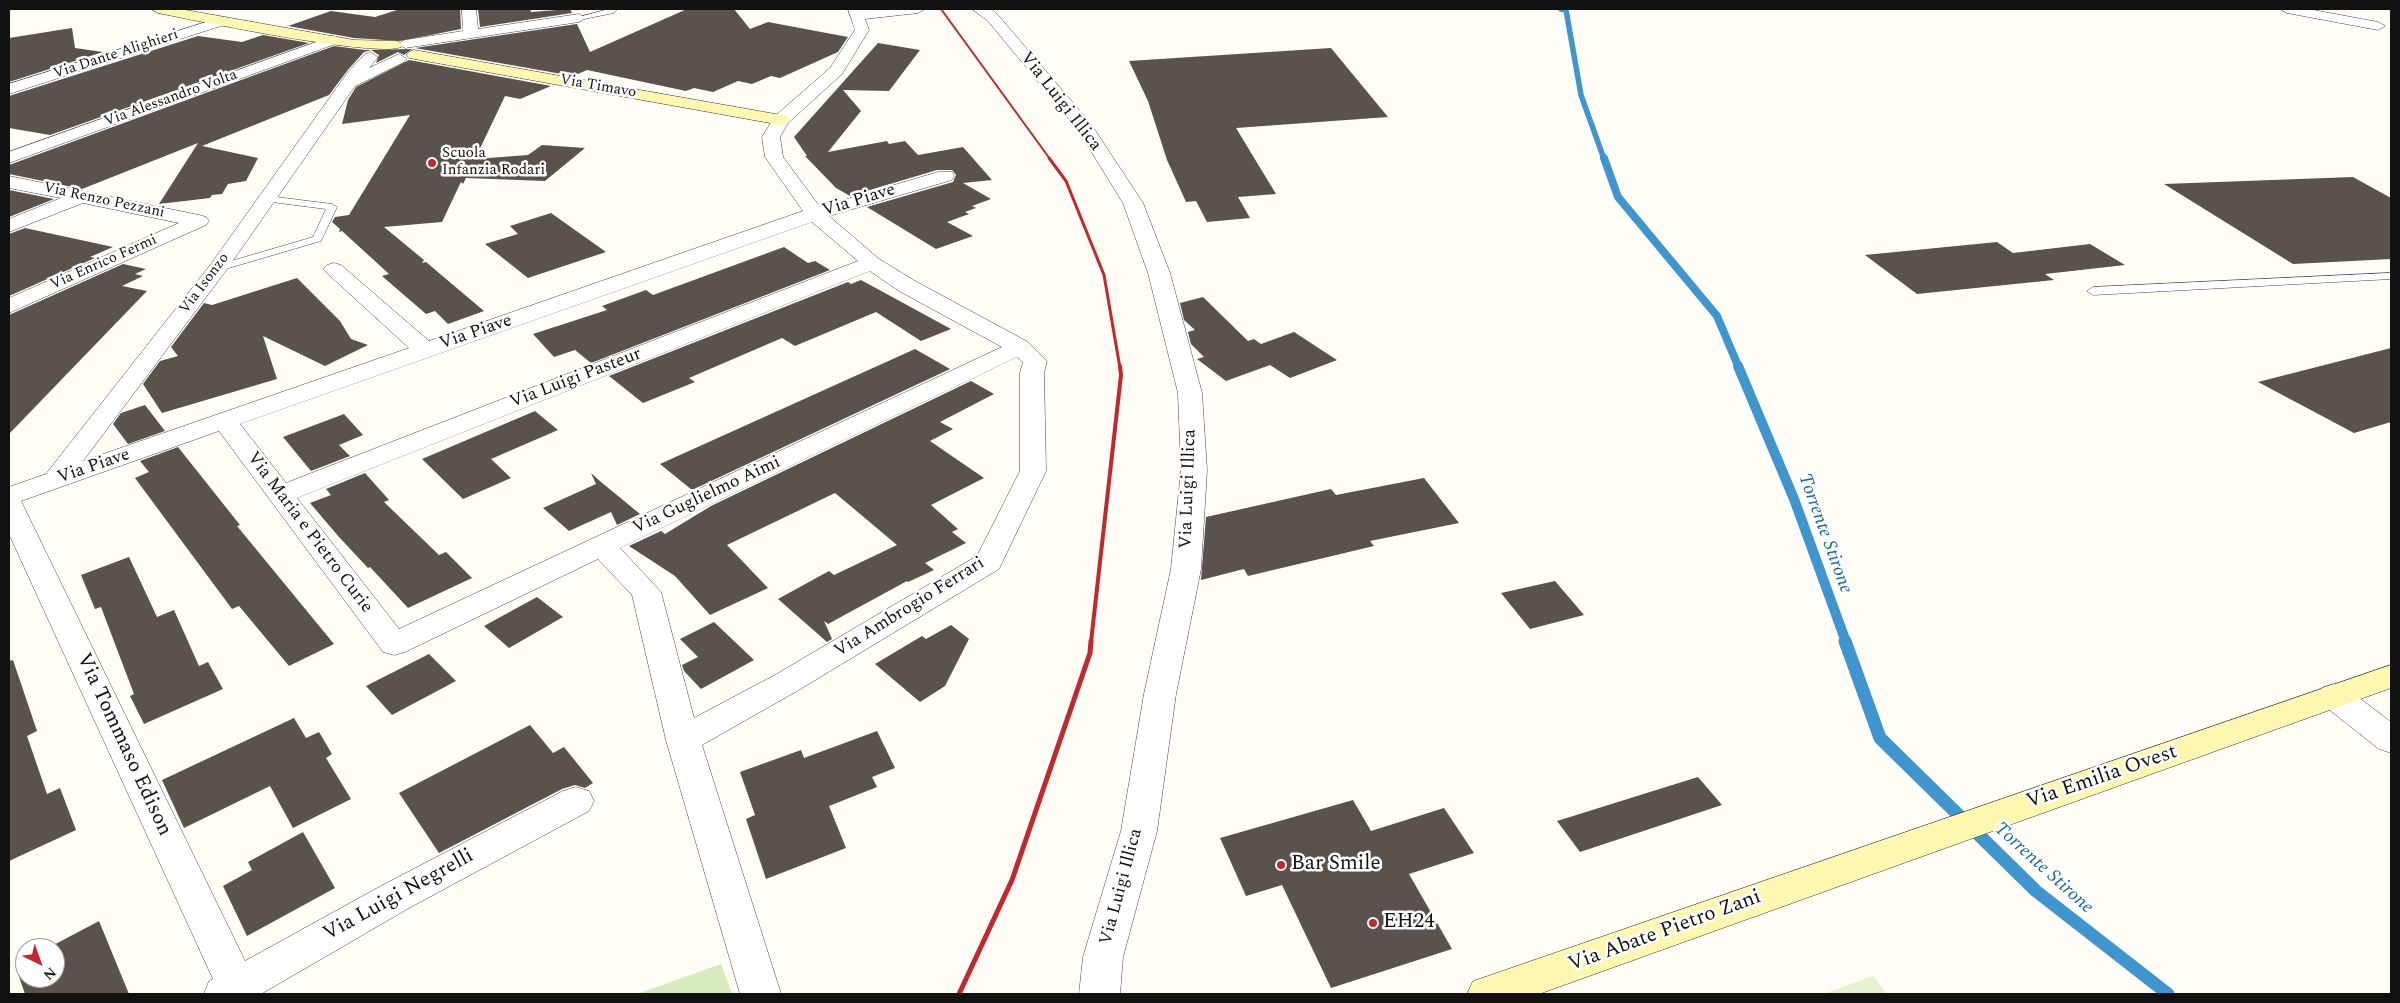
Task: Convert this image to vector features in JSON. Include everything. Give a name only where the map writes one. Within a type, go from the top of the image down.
[{"type":"street","points":[[158,9],[354,44],[407,50]]},
{"type":"street","points":[[468,9],[471,34]]},
{"type":"street","points":[[781,120],[836,72],[862,30],[856,12],[918,9]]},
{"type":"street","name":"Via Luigi Illica","points":[[979,9],[987,12],[993,18],[1085,128],[1133,203],[1159,273],[1190,393],[1194,470],[1186,569],[1160,694],[1139,830],[1103,957],[1100,994]]},
{"type":"street","points":[[2287,9],[2378,26]]},
{"type":"street","points":[[2360,9],[2391,39]]},
{"type":"street","name":"Via Isonzo","points":[[348,84],[407,50],[471,34],[579,18]]},
{"type":"street","name":"Via Dante Alighieri","points":[[9,89],[222,20]]},
{"type":"street","name":"Via Alessandro Volta","points":[[9,158],[333,40]]},
{"type":"street","points":[[354,44],[375,60],[407,50]]},
{"type":"street","name":"Via Timavo","points":[[407,50],[781,120]]},
{"type":"street","name":"Via Isonzo","points":[[55,480],[218,268],[370,55]]},
{"type":"street","name":"Via Ambrogio Ferrari","points":[[683,740],[786,683],[989,562],[1033,471],[1032,374],[1035,361],[1020,347],[907,286],[872,263],[815,214],[774,157],[771,138],[781,120]]},
{"type":"street","name":"Via Piave","points":[[9,496],[815,214],[945,176]]},
{"type":"street","name":"Via Renzo Pezzani","points":[[9,182],[199,220]]},
{"type":"street","points":[[9,226],[84,196]]},
{"type":"street","name":"Via Enrico Fermi","points":[[9,306],[199,220]]},
{"type":"street","name":"Via Luigi Pasteur","points":[[280,495],[872,263]]},
{"type":"street","points":[[334,268],[426,351]]},
{"type":"street","name":"Via Guglielmo Aimi","points":[[394,644],[1020,347]]},
{"type":"street","name":"Via Maria e Pietro Curie","points":[[225,422],[394,644]]},
{"type":"street","name":"Via Tommaso Edison","points":[[9,504],[230,991]]},
{"type":"street","points":[[602,546],[646,592],[683,740],[761,994]]},
{"type":"street","name":"Via Emilia Ovest","points":[[1841,869],[2231,734],[2391,676]]},
{"type":"street","points":[[2334,696],[2391,740]]},
{"type":"street","name":"Via Luigi Negrelli","points":[[230,991],[395,897],[576,801]]},
{"type":"street","name":"Via Abate Pietro Zani","points":[[1488,994],[1841,869]]},
{"type":"lane","points":[[579,18],[614,9]]},
{"type":"lane","points":[[218,268],[317,239],[332,208],[268,199]]},
{"type":"lane","points":[[2093,291],[2391,276]]},
{"type":"green space","points":[[721,964],[732,994],[637,994]]},
{"type":"green space","points":[[1873,976],[1887,994],[1824,994]]},
{"type":"building","points":[[400,9],[460,9],[461,29],[400,41],[354,38],[288,26],[331,11],[375,17]]},
{"type":"building","points":[[478,9],[530,9],[531,12],[570,9],[572,13],[480,27]]},
{"type":"building","points":[[687,9],[734,9],[750,29],[768,22],[848,37],[838,52],[780,78],[771,76],[752,84],[738,81],[713,92],[694,88],[686,91],[587,70],[573,76],[415,48],[577,24],[590,52]]},
{"type":"building","points":[[72,28],[75,48],[103,52],[9,82],[9,38]]},
{"type":"building","points":[[263,35],[309,43],[50,135],[9,128],[9,96],[198,36],[242,42]]},
{"type":"building","points":[[878,43],[920,50],[889,91],[843,90],[861,111],[828,152],[887,141],[889,144],[905,141],[918,155],[963,147],[992,180],[963,183],[991,199],[972,206],[976,208],[965,212],[969,214],[947,222],[973,236],[936,249],[867,207],[953,182],[956,175],[952,170],[937,170],[850,196],[836,188],[805,156],[807,156],[794,137]]},
{"type":"building","points":[[334,46],[365,50],[412,49],[404,55],[398,52],[376,63],[379,55],[371,50],[364,52],[329,95],[202,146],[258,158],[246,181],[228,184],[222,194],[212,195],[210,198],[159,204],[198,143],[82,189],[9,174],[9,165]]},
{"type":"building","points":[[1331,48],[1388,117],[1236,128],[1276,194],[1238,197],[1250,218],[1207,222],[1196,201],[1186,202],[1167,160],[1148,101],[1129,61]]},
{"type":"building","points":[[409,60],[551,86],[520,99],[505,96],[475,159],[528,155],[542,145],[585,148],[545,181],[466,178],[463,184],[461,182],[442,222],[384,227],[424,260],[422,263],[426,262],[484,311],[448,324],[435,311],[426,314],[382,276],[389,274],[342,231],[339,232],[340,229],[332,222],[335,217],[349,215],[410,115],[342,124],[348,100],[356,87]]},
{"type":"building","points":[[2353,177],[2391,198],[2391,259],[2293,264],[2164,184]]},
{"type":"building","points":[[9,190],[54,199],[9,217]]},
{"type":"building","points":[[551,213],[606,252],[528,278],[485,244],[518,234],[510,226]]},
{"type":"building","points":[[25,228],[113,247],[90,257],[95,258],[9,296],[9,234]]},
{"type":"building","points":[[1997,242],[2013,253],[2090,244],[2125,265],[2045,274],[2054,280],[1917,294],[1865,255]]},
{"type":"building","points":[[784,247],[808,263],[815,261],[830,270],[591,363],[575,350],[554,357],[533,334],[607,310],[602,306],[646,290],[653,295]]},
{"type":"building","points":[[123,264],[146,269],[135,274],[143,276],[122,286],[147,291],[9,434],[9,315]]},
{"type":"building","points":[[297,278],[340,321],[351,339],[368,345],[325,366],[263,336],[277,379],[162,413],[143,384],[160,361],[178,356],[171,347],[204,303],[212,305]]},
{"type":"building","points":[[861,280],[951,329],[921,341],[876,312],[795,346],[782,338],[689,378],[695,382],[643,403],[609,376],[848,282],[851,284]]},
{"type":"building","points":[[1203,297],[1248,341],[1254,339],[1261,344],[1294,332],[1337,360],[1290,378],[1270,365],[1226,381],[1197,359],[1204,357],[1191,344],[1188,332],[1195,330],[1184,320],[1180,303]]},
{"type":"building","points":[[2391,348],[2391,422],[2354,433],[2258,382]]},
{"type":"building","points":[[915,349],[950,369],[692,490],[660,464]]},
{"type":"building","points":[[971,381],[994,394],[940,422],[953,429],[930,441],[984,478],[931,505],[958,529],[952,532],[966,543],[925,563],[934,570],[907,581],[828,624],[824,621],[832,639],[827,642],[778,599],[829,571],[834,575],[897,545],[835,493],[727,545],[768,588],[710,615],[675,576],[629,546],[661,531],[665,534],[711,506]]},
{"type":"building","points":[[145,405],[165,431],[128,444],[113,424],[121,413]]},
{"type":"building","points":[[535,411],[558,430],[491,459],[511,478],[463,499],[422,459]]},
{"type":"building","points":[[344,414],[363,435],[339,445],[350,456],[311,471],[283,437]]},
{"type":"building","points":[[178,447],[240,525],[237,526],[334,644],[289,666],[239,606],[232,609],[135,478],[149,472],[140,461]]},
{"type":"building","points":[[365,473],[389,500],[384,502],[439,555],[446,552],[472,578],[408,608],[339,537],[310,503],[331,495],[326,489]]},
{"type":"building","points":[[591,473],[640,514],[617,525],[611,512],[569,531],[543,508],[596,484]]},
{"type":"building","points":[[1424,478],[1459,523],[1370,541],[1374,546],[1248,576],[1244,569],[1201,580],[1206,517],[1331,489],[1336,495]]},
{"type":"building","points":[[129,557],[157,617],[174,610],[199,666],[208,662],[223,689],[144,724],[130,696],[134,694],[101,607],[95,609],[81,575]]},
{"type":"building","points":[[1555,581],[1584,615],[1530,629],[1501,593]]},
{"type":"building","points":[[537,597],[563,617],[509,648],[484,626]]},
{"type":"building","points":[[714,622],[754,660],[701,689],[684,671],[682,665],[698,657],[680,639]]},
{"type":"building","points":[[951,625],[969,639],[945,686],[920,702],[875,664],[922,636],[926,639]]},
{"type":"building","points":[[429,654],[456,681],[392,715],[366,686]]},
{"type":"building","points":[[13,660],[37,731],[27,736],[47,794],[60,788],[76,830],[9,861],[9,661]]},
{"type":"building","points":[[294,718],[306,738],[319,732],[332,754],[326,758],[351,799],[293,828],[270,786],[184,828],[162,780]]},
{"type":"building","points":[[530,725],[553,753],[564,747],[593,783],[585,788],[575,785],[562,789],[439,853],[399,793]]},
{"type":"building","points":[[877,731],[895,768],[872,777],[877,787],[829,806],[846,848],[766,879],[746,819],[755,815],[740,772],[801,750],[804,758]]},
{"type":"building","points":[[1698,777],[1722,805],[1580,852],[1557,821]]},
{"type":"building","points":[[1353,800],[1371,831],[1444,808],[1474,853],[1409,874],[1452,949],[1331,988],[1282,885],[1246,896],[1220,838]]},
{"type":"building","points":[[303,832],[335,888],[247,936],[223,886],[252,870],[248,862]]},
{"type":"building","points":[[99,921],[129,994],[25,994],[23,988],[65,988],[65,939]]},
{"type":"waterway","name":"Torrente Stirone","points":[[1561,9],[1566,10],[1581,95],[1604,159]]},
{"type":"waterway","name":"Torrente Stirone","points":[[1604,158],[1618,197],[1717,316],[1739,368]]},
{"type":"waterway","name":"Torrente Stirone","points":[[1738,366],[1794,499],[1846,642]]},
{"type":"waterway","name":"Torrente Stirone","points":[[1845,641],[1880,738],[2036,891],[2168,994]]},
{"type":"railway","points":[[941,9],[1050,159]]},
{"type":"railway","points":[[1049,158],[1066,181],[1104,275],[1120,368]]},
{"type":"railway","points":[[1091,642],[1121,375],[1120,366]]},
{"type":"railway","points":[[959,994],[1012,880],[1090,653],[1091,641]]},
{"type":"place","name":"Scuola Infanzia Rodari","points":[[432,163]]},
{"type":"place","name":"Bar Smile","points":[[1281,865]]},
{"type":"place","name":"EH24","points":[[1373,923]]}]
